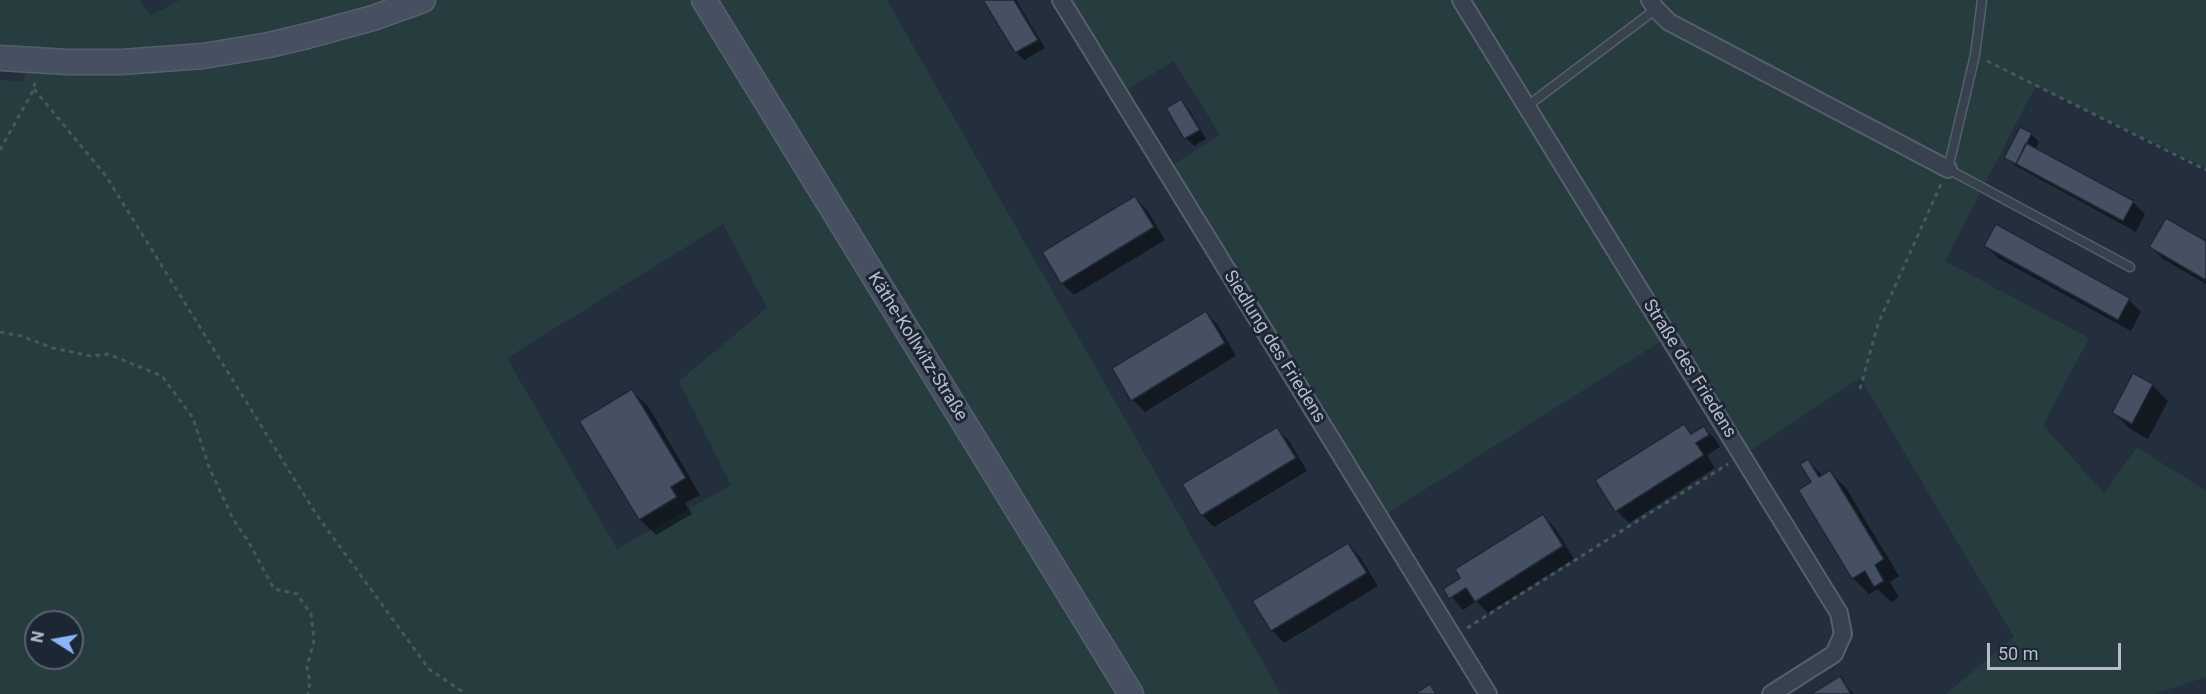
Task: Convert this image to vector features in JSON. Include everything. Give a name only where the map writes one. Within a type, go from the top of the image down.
[{"type":"main road","points":[[0,58],[122,62],[174,59],[236,51],[308,36],[373,18],[423,0]]},
{"type":"main road","name":"Käthe-Kollwitz-Straße","points":[[704,0],[1131,694]]},
{"type":"street","name":"Siedlung des Friedens","points":[[1060,0],[1488,694]]},
{"type":"street","name":"Straße des Friedens","points":[[1461,0],[1839,613],[1843,634],[1834,654],[1771,694]]},
{"type":"street","points":[[1653,5],[1669,22],[1948,169]]},
{"type":"lane","points":[[1982,0],[1975,55],[1948,169],[2130,267]]},
{"type":"lane","points":[[1526,107],[1653,5]]},
{"type":"path","points":[[1975,55],[2206,170]]},
{"type":"path","points":[[0,150],[34,89],[38,61]]},
{"type":"path","points":[[34,89],[106,176],[316,514],[429,669],[466,694]]},
{"type":"path","points":[[1860,389],[1878,324],[1948,169]]},
{"type":"path","points":[[0,332],[21,336],[53,348],[91,356],[108,354],[162,376],[193,418],[209,468],[232,519],[248,541],[274,589],[297,594],[311,614],[314,640],[307,667],[310,682],[308,694]]},
{"type":"path","points":[[1453,637],[1742,455]]},
{"type":"green space","points":[[0,0],[139,0],[151,15],[180,0],[692,0],[1119,694],[0,694],[0,80],[22,82],[34,55],[0,50]],"holes":[[[723,224],[767,308],[679,381],[731,485],[617,549],[507,358]]]},
{"type":"green space","points":[[715,0],[887,0],[1281,694],[1142,694]]},
{"type":"green space","points":[[1068,0],[2206,0],[2206,168],[2036,85],[1945,261],[2089,338],[2043,425],[2104,493],[2137,447],[2206,491],[2206,677],[2155,694],[1946,694],[2014,637],[1860,378],[1748,452],[1676,332],[1383,516],[1171,166],[1220,135],[1174,61],[1125,91]]},
{"type":"building","points":[[983,0],[1014,0],[1038,40],[1015,53]]},
{"type":"building","points":[[1181,99],[1200,130],[1184,139],[1166,108]]},
{"type":"building","points":[[2020,127],[2032,133],[2016,164],[2004,158]]},
{"type":"building","points":[[2026,143],[2134,201],[2123,221],[2016,164]]},
{"type":"building","points":[[1135,196],[1154,227],[1061,284],[1042,252]]},
{"type":"building","points":[[2166,218],[2206,241],[2206,280],[2149,247]]},
{"type":"building","points":[[1996,224],[2130,298],[2118,320],[1984,246]]},
{"type":"building","points":[[1206,311],[1225,343],[1131,401],[1112,368]]},
{"type":"building","points":[[2133,373],[2153,384],[2132,424],[2112,413]]},
{"type":"building","points":[[632,389],[686,478],[671,487],[677,497],[639,520],[579,421]]},
{"type":"building","points":[[1684,424],[1691,434],[1704,426],[1709,435],[1696,443],[1704,455],[1615,512],[1595,480]]},
{"type":"building","points":[[1277,427],[1296,458],[1201,516],[1182,484]]},
{"type":"building","points":[[1808,459],[1819,477],[1830,470],[1884,559],[1875,565],[1884,581],[1874,587],[1865,571],[1852,579],[1798,490],[1811,482],[1800,464]]},
{"type":"building","points":[[1543,514],[1563,546],[1475,602],[1466,588],[1449,599],[1443,589],[1460,578],[1455,569]]},
{"type":"building","points":[[1348,543],[1367,573],[1271,631],[1252,601]]},
{"type":"building","points":[[1840,676],[1851,694],[1811,694]]},
{"type":"building","points":[[1430,684],[1436,694],[1415,694]]}]
